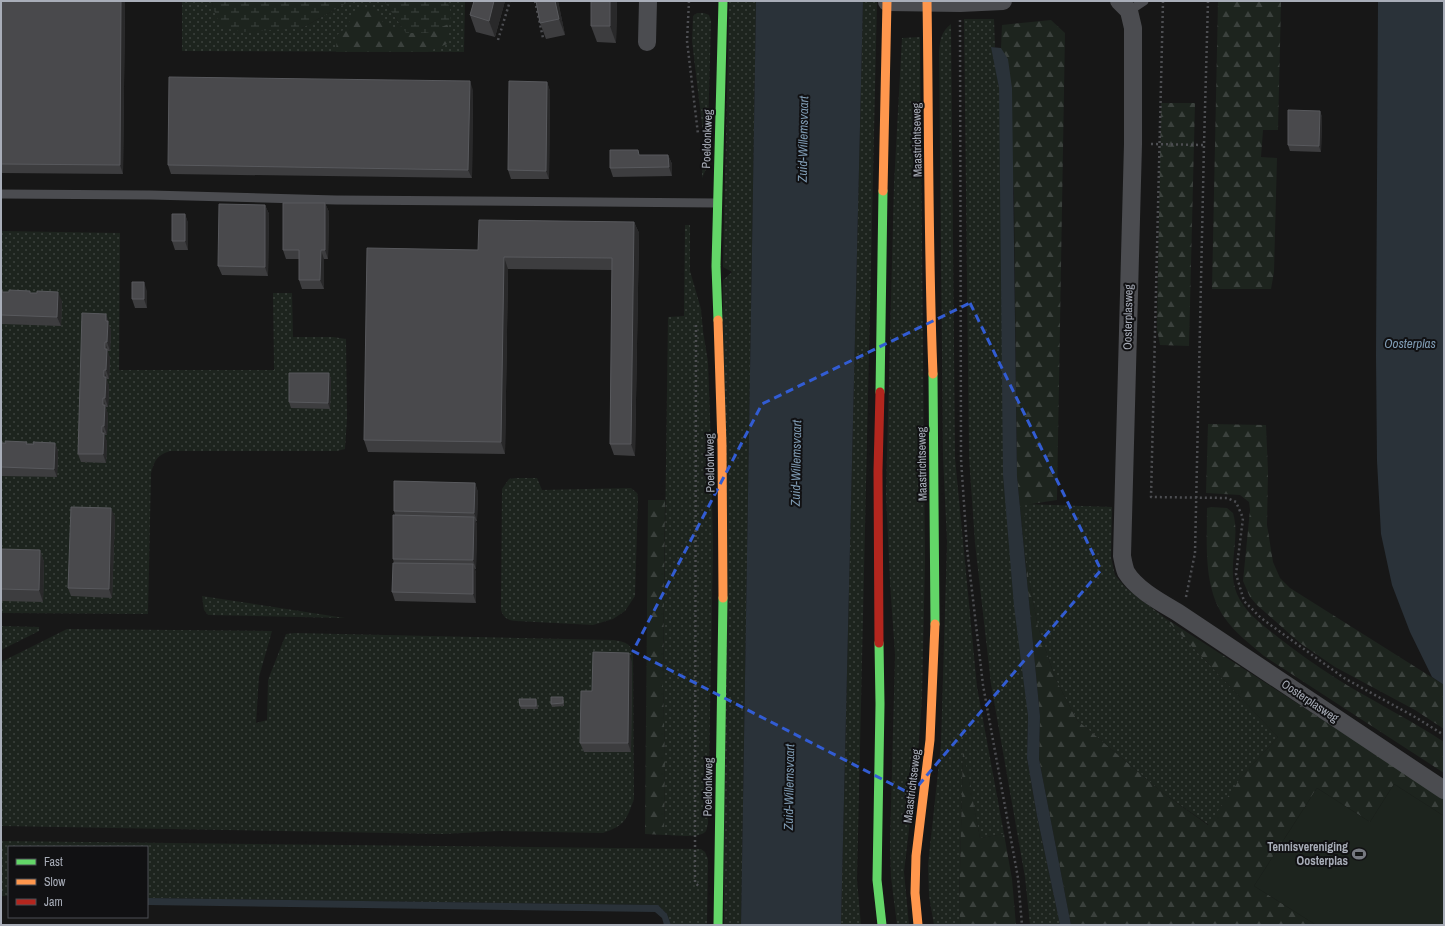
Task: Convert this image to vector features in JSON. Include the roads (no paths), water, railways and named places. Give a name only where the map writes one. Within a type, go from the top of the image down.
[{"type":"main road","name":"Poeldonkweg","points":[[718,925],[723,575],[722,445],[717,290],[717,203],[723,1]]},
{"type":"main road","points":[[882,925],[877,880],[880,704],[878,471],[887,1]]},
{"type":"main road","name":"Maastrichtseweg","points":[[918,925],[915,893],[916,856],[930,740],[935,632],[933,387],[929,278],[930,224],[927,2]]},
{"type":"street","points":[[648,1],[648,42]]},
{"type":"street","points":[[887,1],[960,3],[1003,1]]},
{"type":"street","name":"Oosterplasweg","points":[[1131,4],[1133,28],[1132,144],[1122,556],[1126,571],[1135,582],[1151,596],[1444,790]]},
{"type":"lane","points":[[1,194],[151,195],[351,200],[717,203]]},
{"type":"water","name":"Zuid-Willemsvaart","points":[[756,1],[863,1],[841,925],[741,925]]},
{"type":"water","name":"Oosterplas","points":[[1378,1],[1444,1],[1444,685],[1432,677],[1410,632],[1392,585],[1381,534],[1377,461],[1376,356]]},
{"type":"water","points":[[991,47],[1001,48],[1008,59],[1012,88],[1017,476],[1040,716],[1039,759],[1071,925],[1060,925],[1037,816],[1027,758],[1028,716],[1014,606],[1003,475],[999,88]]},
{"type":"water","points":[[148,898],[658,905],[667,914],[671,925],[664,925],[662,918],[655,912],[148,905]]},
{"type":"place","name":"Tennisvereniging Oosterplas","points":[[1359,854]]}]
